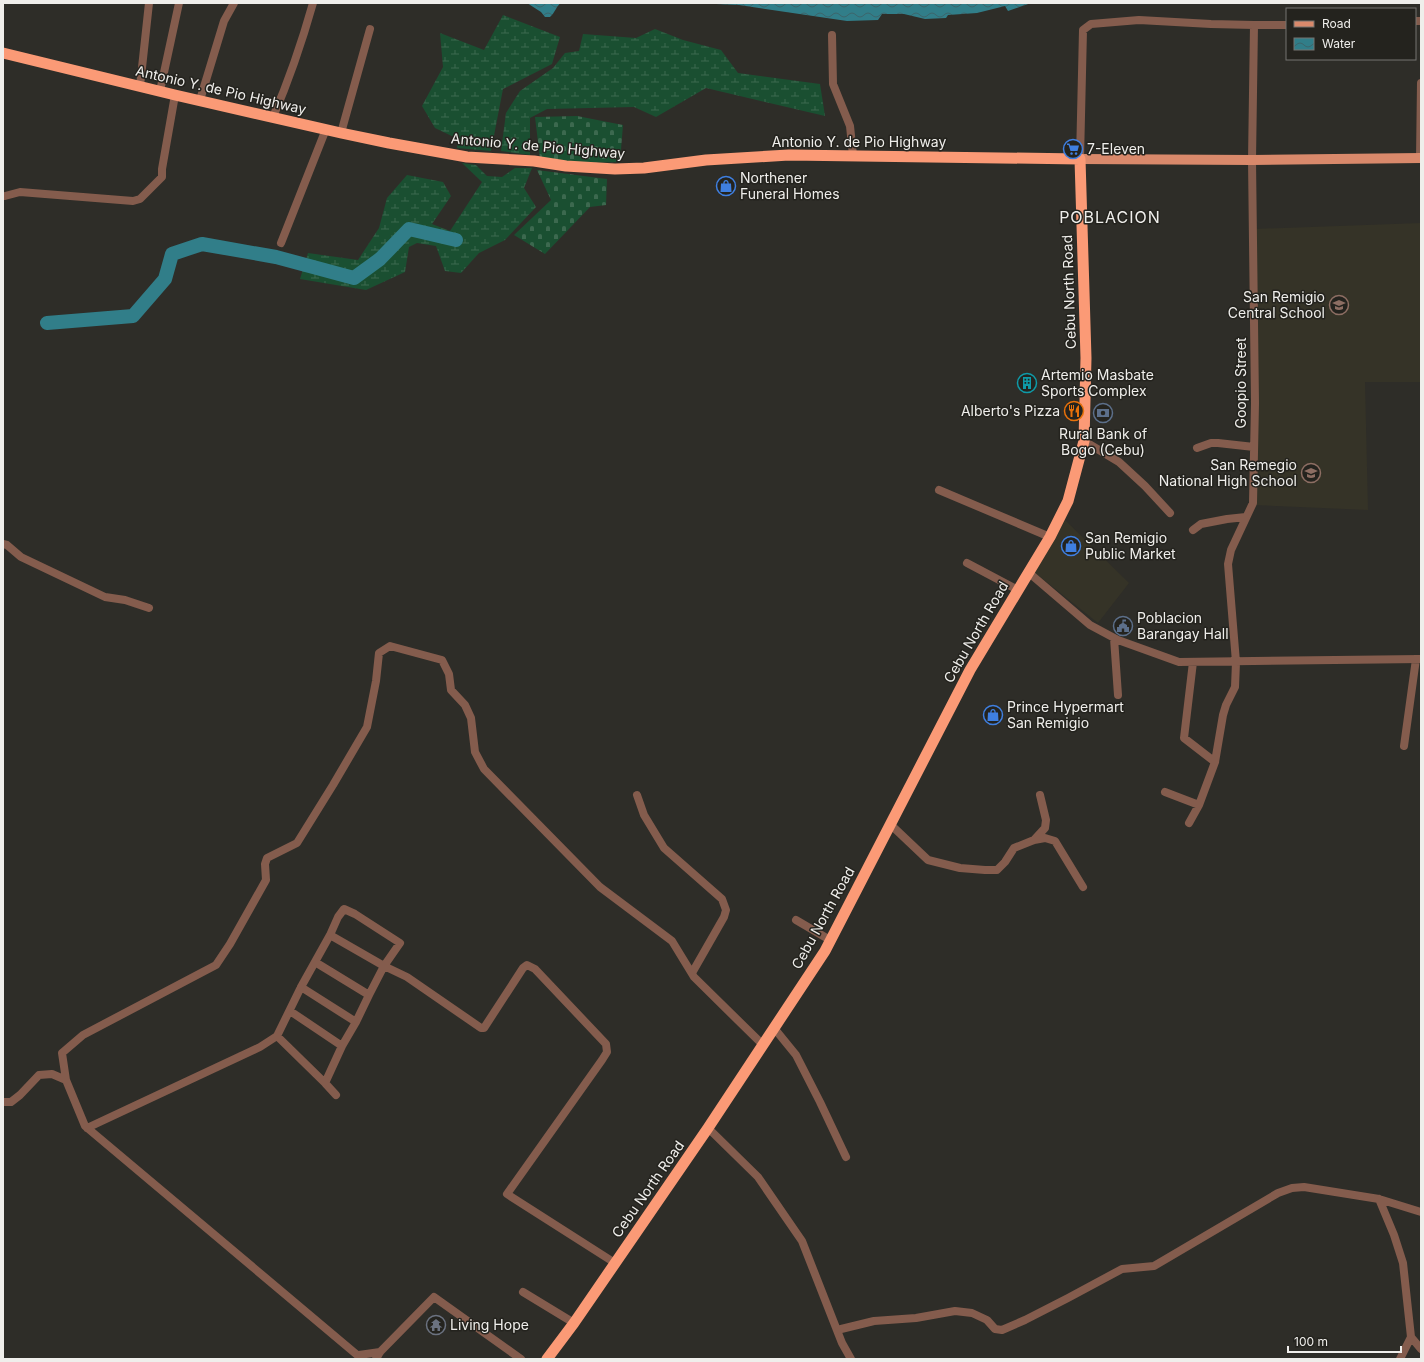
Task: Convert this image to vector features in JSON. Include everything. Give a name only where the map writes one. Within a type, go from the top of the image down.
[{"type":"highway","name":"Antonio Y. de Pio Highway","points":[[3,53],[47,65],[389,144],[462,156],[615,169],[644,168],[706,160],[781,155],[1080,159]]},
{"type":"highway","name":"Cebu North Road","points":[[547,1359],[574,1323],[708,1128],[825,951],[970,670],[1050,537],[1068,501],[1084,441],[1086,358],[1080,159]]},
{"type":"main road","points":[[1080,159],[1252,160],[1420,158]]},
{"type":"street","points":[[140,86],[149,3]]},
{"type":"street","points":[[160,91],[179,3]]},
{"type":"street","points":[[200,100],[224,21],[234,3]]},
{"type":"street","points":[[273,117],[290,76],[313,3]]},
{"type":"street","points":[[1080,159],[1083,30],[1091,24],[1139,20],[1254,26],[1286,24]]},
{"type":"street","name":"Goopio Street","points":[[1189,823],[1199,805],[1215,762],[1223,715],[1235,687],[1236,662],[1228,564],[1231,550],[1253,503],[1255,403],[1252,160],[1254,26]]},
{"type":"street","points":[[341,133],[370,29]]},
{"type":"street","points":[[832,35],[833,84],[850,126],[853,155]]},
{"type":"street","points":[[1420,158],[1421,83]]},
{"type":"street","points":[[5,196],[20,192],[133,202],[140,199],[162,177],[162,169],[175,95]]},
{"type":"street","points":[[281,243],[326,129]]},
{"type":"street","points":[[1084,441],[1119,462],[1145,486],[1170,514]]},
{"type":"street","points":[[1197,448],[1218,443],[1254,447]]},
{"type":"street","points":[[939,490],[1050,537]]},
{"type":"street","points":[[1193,530],[1201,524],[1246,517]]},
{"type":"street","points":[[3,544],[7,545],[21,556],[105,597],[124,600],[149,608]]},
{"type":"street","points":[[967,563],[1018,590]]},
{"type":"street","points":[[1028,572],[1090,625],[1114,638],[1179,662],[1418,659],[1404,746]]},
{"type":"street","points":[[1114,638],[1118,695]]},
{"type":"street","points":[[521,1359],[434,1297],[378,1356],[360,1357],[85,1126],[66,1080],[62,1053],[83,1035],[216,965],[230,944],[266,880],[265,864],[267,858],[297,843],[333,786],[367,727],[376,682],[379,653],[390,646],[442,660],[448,674],[450,690],[465,705],[471,718],[475,752],[484,769],[600,887],[672,941],[694,977],[763,1045]]},
{"type":"street","points":[[1193,662],[1184,738],[1215,762]]},
{"type":"street","points":[[1165,792],[1199,805]]},
{"type":"street","points":[[637,795],[644,816],[664,848],[722,899],[726,910],[724,917],[692,973]]},
{"type":"street","points":[[1034,840],[1045,828],[1046,820],[1040,795]]},
{"type":"street","points":[[890,824],[928,860],[960,868],[997,870],[1005,862],[1014,848],[1034,840],[1045,838],[1055,841],[1083,887]]},
{"type":"street","points":[[87,1128],[260,1047],[277,1036],[301,987],[330,935],[338,917],[344,909],[355,914],[400,943],[384,966],[356,1022],[342,1046],[325,1083]]},
{"type":"street","points":[[796,920],[830,940]]},
{"type":"street","points":[[330,935],[384,966],[408,977],[477,1025],[484,1028],[523,968],[527,965],[535,969],[606,1044],[606,1052],[602,1060],[507,1194],[615,1263]]},
{"type":"street","points":[[315,962],[369,995]]},
{"type":"street","points":[[301,987],[356,1022]]},
{"type":"street","points":[[290,1011],[342,1046]]},
{"type":"street","points":[[774,1028],[796,1055],[846,1157]]},
{"type":"street","points":[[277,1036],[336,1095]]},
{"type":"street","points":[[3,1102],[11,1102],[20,1095],[39,1075],[52,1074],[66,1080]]},
{"type":"street","points":[[708,1128],[758,1177],[802,1242],[842,1343],[851,1359]]},
{"type":"street","points":[[837,1330],[874,1321],[916,1318],[955,1312],[972,1313],[987,1320],[995,1329],[1002,1330],[1061,1302],[1122,1268],[1154,1266],[1278,1194],[1292,1188],[1304,1187],[1379,1199],[1421,1212]]},
{"type":"street","points":[[1379,1199],[1394,1235],[1403,1263],[1411,1337],[1421,1350]]},
{"type":"street","points":[[523,1292],[574,1323]]},
{"type":"street","points":[[1400,1359],[1411,1337]]},
{"type":"shaded area","name":"San Remigio Central School","points":[[1421,223],[1421,382],[1365,382],[1368,510],[1254,505],[1254,229]]},
{"type":"shaded area","name":"San Remigio Public Market","points":[[1065,520],[1129,583],[1098,623],[1034,572]]},
{"type":"green space","points":[[503,15],[560,37],[552,64],[503,89],[491,151],[457,148],[458,139],[435,128],[422,106],[443,67],[440,33],[484,50]]},
{"type":"green space","points":[[655,29],[683,40],[721,50],[738,73],[820,84],[825,116],[706,88],[656,117],[634,107],[547,109],[530,118],[530,155],[501,151],[506,113],[520,91],[553,68],[565,53],[579,51],[583,34],[636,38]]},
{"type":"green space","points":[[577,116],[623,125],[620,162],[581,163],[540,159],[535,117]]},
{"type":"green space","points":[[462,163],[476,165],[487,176],[502,177],[515,168],[532,168],[524,188],[536,207],[505,240],[479,253],[461,273],[445,271],[436,246],[417,243],[409,247],[405,272],[366,290],[300,279],[308,253],[358,260],[379,228],[387,198],[407,175],[443,182],[451,196],[432,224],[450,231],[482,182]]},
{"type":"green space","points":[[537,170],[607,179],[606,205],[590,207],[545,254],[514,235],[551,200]]},
{"type":"water","points":[[527,3],[561,3],[550,17],[545,17],[541,12]]},
{"type":"water","points":[[693,3],[1031,3],[1008,11],[1005,6],[977,13],[948,15],[946,18],[925,19],[904,14],[882,14],[878,20],[847,21],[739,5]]},
{"type":"waterway","points":[[47,323],[133,316],[165,279],[172,254],[202,244],[276,257],[354,278],[380,259],[409,229],[456,240]]},
{"type":"place","name":"7-Eleven","points":[[1073,149]]},
{"type":"place","name":"Northener Funeral Homes","points":[[726,186]]},
{"type":"place","name":"San Remigio Central School","points":[[1339,305]]},
{"type":"place","name":"Artemio Masbate Sports Complex","points":[[1027,383]]},
{"type":"place","name":"Alberto's Pizza","points":[[1074,411]]},
{"type":"place","name":"Rural Bank of Bogo (Cebu)","points":[[1103,413]]},
{"type":"place","name":"San Remegio National High School","points":[[1311,473]]},
{"type":"place","name":"San Remigio Public Market","points":[[1071,546]]},
{"type":"place","name":"Poblacion Barangay Hall","points":[[1123,626]]},
{"type":"place","name":"Prince Hypermart San Remigio","points":[[993,715]]},
{"type":"place","name":"Living Hope","points":[[436,1325]]},
{"type":"district","name":"POBLACION","points":[[1110,217]]}]
